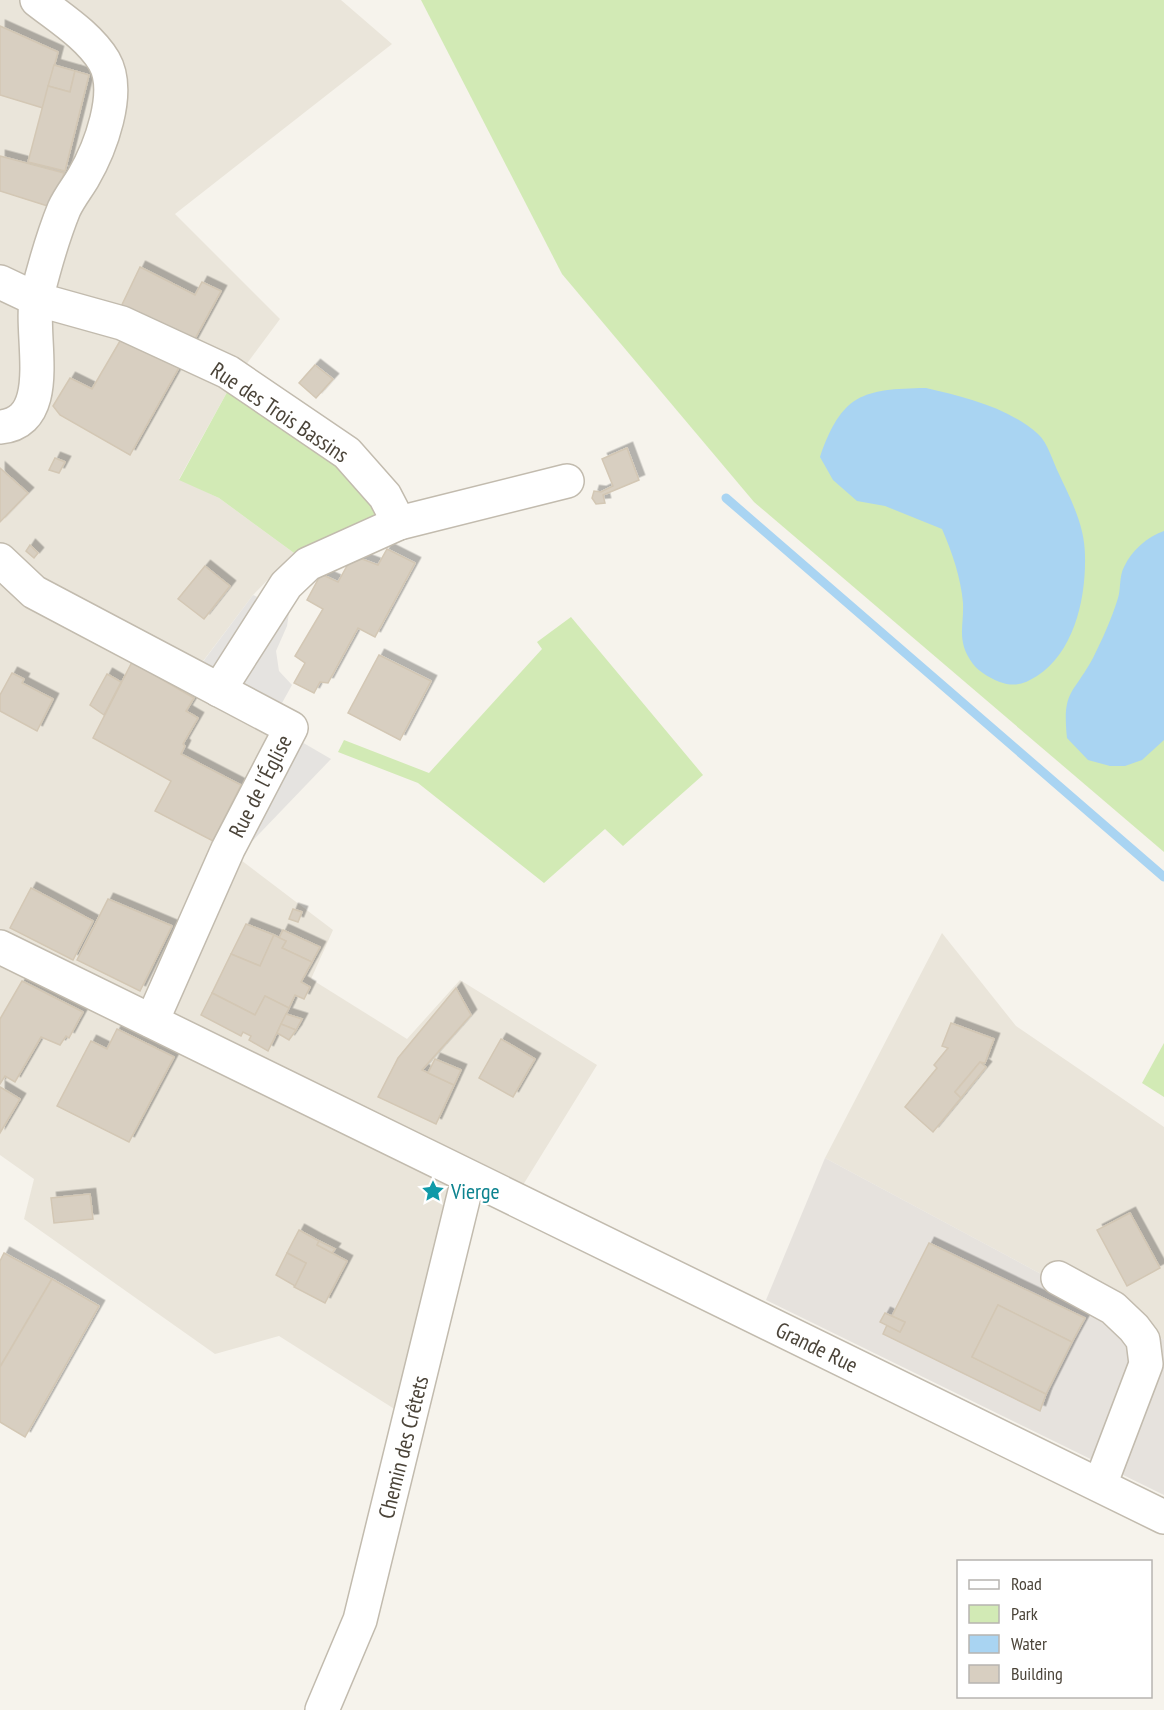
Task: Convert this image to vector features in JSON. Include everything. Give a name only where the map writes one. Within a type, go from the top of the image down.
[{"type":"street","points":[[0,427],[13,426],[30,408],[37,379],[36,299],[64,208],[84,176],[108,119],[112,82],[104,61],[81,35],[37,0]]},
{"type":"street","name":"Rue des Trois Bassins","points":[[0,282],[36,299],[122,323],[228,372],[347,453],[385,496],[399,523]]},
{"type":"street","points":[[219,690],[286,585],[308,564],[399,523],[567,481]]},
{"type":"street","name":"Rue de l'Église","points":[[0,560],[34,592],[291,728],[228,849],[152,1021]]},
{"type":"street","name":"Grande Rue","points":[[0,947],[468,1179],[1164,1517]]},
{"type":"street","name":"Chemin des Crêtets","points":[[322,1710],[360,1620],[468,1179]]},
{"type":"street","points":[[1058,1278],[1113,1308],[1143,1340],[1146,1364],[1100,1485]]},
{"type":"shaded area","points":[[0,0],[341,0],[392,44],[175,214],[280,319],[231,385],[179,479],[219,498],[294,553],[253,595],[185,685],[273,739],[237,857],[333,930],[311,979],[407,1039],[460,980],[597,1065],[523,1185],[482,1167],[396,1410],[279,1336],[215,1354],[24,1219],[34,1179],[0,1155]]},
{"type":"shaded area","points":[[253,595],[274,604],[290,606],[287,626],[276,651],[279,671],[292,685],[282,703],[229,676],[199,667]]},
{"type":"shaded area","points":[[288,734],[331,759],[237,857]]},
{"type":"shaded area","points":[[942,933],[1016,1026],[1164,1127],[1164,1340],[825,1158]]},
{"type":"shaded area","points":[[825,1158],[1164,1340],[1164,1495],[766,1300]]},
{"type":"green space","points":[[421,0],[1164,0],[1164,852],[754,502],[562,274]]},
{"type":"green space","points":[[231,385],[288,419],[377,505],[375,516],[304,553],[294,553],[219,498],[179,480]]},
{"type":"green space","points":[[571,617],[703,775],[623,846],[605,829],[544,883],[418,783],[338,752],[344,740],[429,773],[542,649],[537,642]]},
{"type":"green space","points":[[1164,1043],[1164,1097],[1142,1083]]},
{"type":"water","points":[[926,388],[985,404],[1013,417],[1038,434],[1045,442],[1080,524],[1083,534],[1085,573],[1075,623],[1069,639],[1050,666],[1025,682],[1012,685],[995,680],[979,670],[968,656],[962,634],[963,603],[960,584],[953,556],[942,529],[885,506],[857,501],[833,480],[820,457],[837,420],[857,399],[886,390]]},
{"type":"water","points":[[1164,531],[1164,740],[1142,760],[1125,766],[1110,766],[1088,760],[1067,738],[1068,701],[1107,629],[1118,598],[1121,574],[1127,561],[1141,545]]},
{"type":"building","points":[[0,26],[58,52],[43,108],[0,95]]},
{"type":"building","points":[[54,65],[75,71],[70,92],[48,86]]},
{"type":"building","points":[[75,71],[89,75],[65,171],[28,162],[48,86],[70,92]]},
{"type":"building","points":[[0,156],[64,173],[54,208],[0,191]]},
{"type":"building","points":[[140,267],[195,295],[202,282],[221,291],[191,346],[119,311]]},
{"type":"building","points":[[120,341],[181,364],[130,455],[60,415],[53,406],[70,378],[92,389]]},
{"type":"building","points":[[315,365],[333,379],[316,398],[299,383]]},
{"type":"building","points":[[627,448],[639,480],[603,495],[605,503],[596,504],[592,498],[594,491],[601,492],[613,486],[602,459]]},
{"type":"building","points":[[55,458],[65,462],[59,473],[49,470]]},
{"type":"building","points":[[0,468],[28,493],[0,522]]},
{"type":"building","points":[[30,545],[38,553],[34,558],[26,551]]},
{"type":"building","points":[[387,549],[415,563],[375,637],[358,628],[328,683],[320,682],[314,693],[294,683],[305,663],[295,656],[323,609],[307,600],[321,574],[338,582],[348,564],[362,559],[378,565]]},
{"type":"building","points":[[205,566],[230,586],[204,619],[178,599]]},
{"type":"building","points":[[379,655],[431,681],[400,740],[348,713]]},
{"type":"building","points":[[132,662],[194,698],[186,711],[198,718],[183,744],[185,746],[181,754],[241,785],[213,841],[155,811],[171,781],[93,738]]},
{"type":"building","points":[[12,673],[24,679],[22,683],[53,699],[37,731],[0,711],[0,695]]},
{"type":"building","points":[[107,674],[121,682],[104,715],[90,705]]},
{"type":"building","points":[[31,888],[93,921],[73,960],[10,928]]},
{"type":"building","points":[[108,899],[172,926],[140,991],[77,960]]},
{"type":"building","points":[[293,909],[302,912],[298,922],[289,919]]},
{"type":"building","points":[[246,924],[274,935],[260,966],[231,954]]},
{"type":"building","points":[[283,930],[320,947],[312,962],[282,948],[286,941],[279,938]]},
{"type":"building","points":[[274,935],[286,941],[282,948],[312,962],[301,982],[310,987],[304,999],[295,995],[289,1008],[265,996],[255,1015],[212,993],[231,954],[260,966]]},
{"type":"building","points":[[22,981],[83,1012],[69,1038],[66,1036],[60,1045],[41,1037],[15,1082],[5,1076],[0,1084],[0,1019]]},
{"type":"building","points":[[456,988],[471,1015],[422,1070],[454,1085],[436,1124],[378,1097],[398,1058]]},
{"type":"building","points":[[212,993],[255,1015],[265,996],[289,1008],[268,1051],[249,1040],[251,1036],[243,1032],[241,1036],[201,1015]]},
{"type":"building","points":[[286,1014],[302,1019],[296,1030],[281,1024]]},
{"type":"building","points":[[951,1023],[994,1039],[985,1063],[980,1062],[955,1092],[961,1098],[933,1132],[905,1107],[937,1068],[934,1065],[948,1048],[942,1046]]},
{"type":"building","points":[[281,1024],[296,1030],[289,1040],[277,1033]]},
{"type":"building","points":[[117,1029],[174,1057],[129,1142],[57,1106],[91,1041],[107,1049]]},
{"type":"building","points":[[501,1039],[535,1059],[513,1097],[479,1078]]},
{"type":"building","points":[[435,1059],[461,1070],[454,1085],[428,1073]]},
{"type":"building","points":[[980,1062],[986,1067],[961,1098],[955,1092]]},
{"type":"building","points":[[0,1087],[20,1099],[0,1133]]},
{"type":"building","points":[[90,1194],[93,1219],[54,1223],[51,1198]]},
{"type":"building","points":[[1130,1213],[1160,1268],[1127,1286],[1097,1230]]},
{"type":"building","points":[[299,1230],[319,1241],[317,1245],[347,1261],[325,1303],[294,1287],[306,1263],[287,1253]]},
{"type":"building","points":[[319,1241],[335,1249],[332,1253],[317,1245]]},
{"type":"building","points":[[929,1243],[1085,1318],[1072,1342],[998,1305],[972,1357],[1046,1394],[1040,1411],[883,1334],[887,1325],[900,1332],[905,1322],[892,1316]]},
{"type":"building","points":[[4,1253],[52,1279],[0,1367],[0,1261]]},
{"type":"building","points":[[287,1253],[306,1263],[295,1286],[276,1275]]},
{"type":"building","points":[[52,1279],[99,1306],[25,1437],[0,1422],[0,1367]]},
{"type":"building","points":[[998,1305],[1072,1342],[1046,1394],[972,1357]]},
{"type":"building","points":[[885,1313],[905,1322],[900,1332],[880,1322]]},
{"type":"waterway","points":[[726,498],[1164,877]]},
{"type":"place","name":"Vierge","points":[[433,1191]]}]
